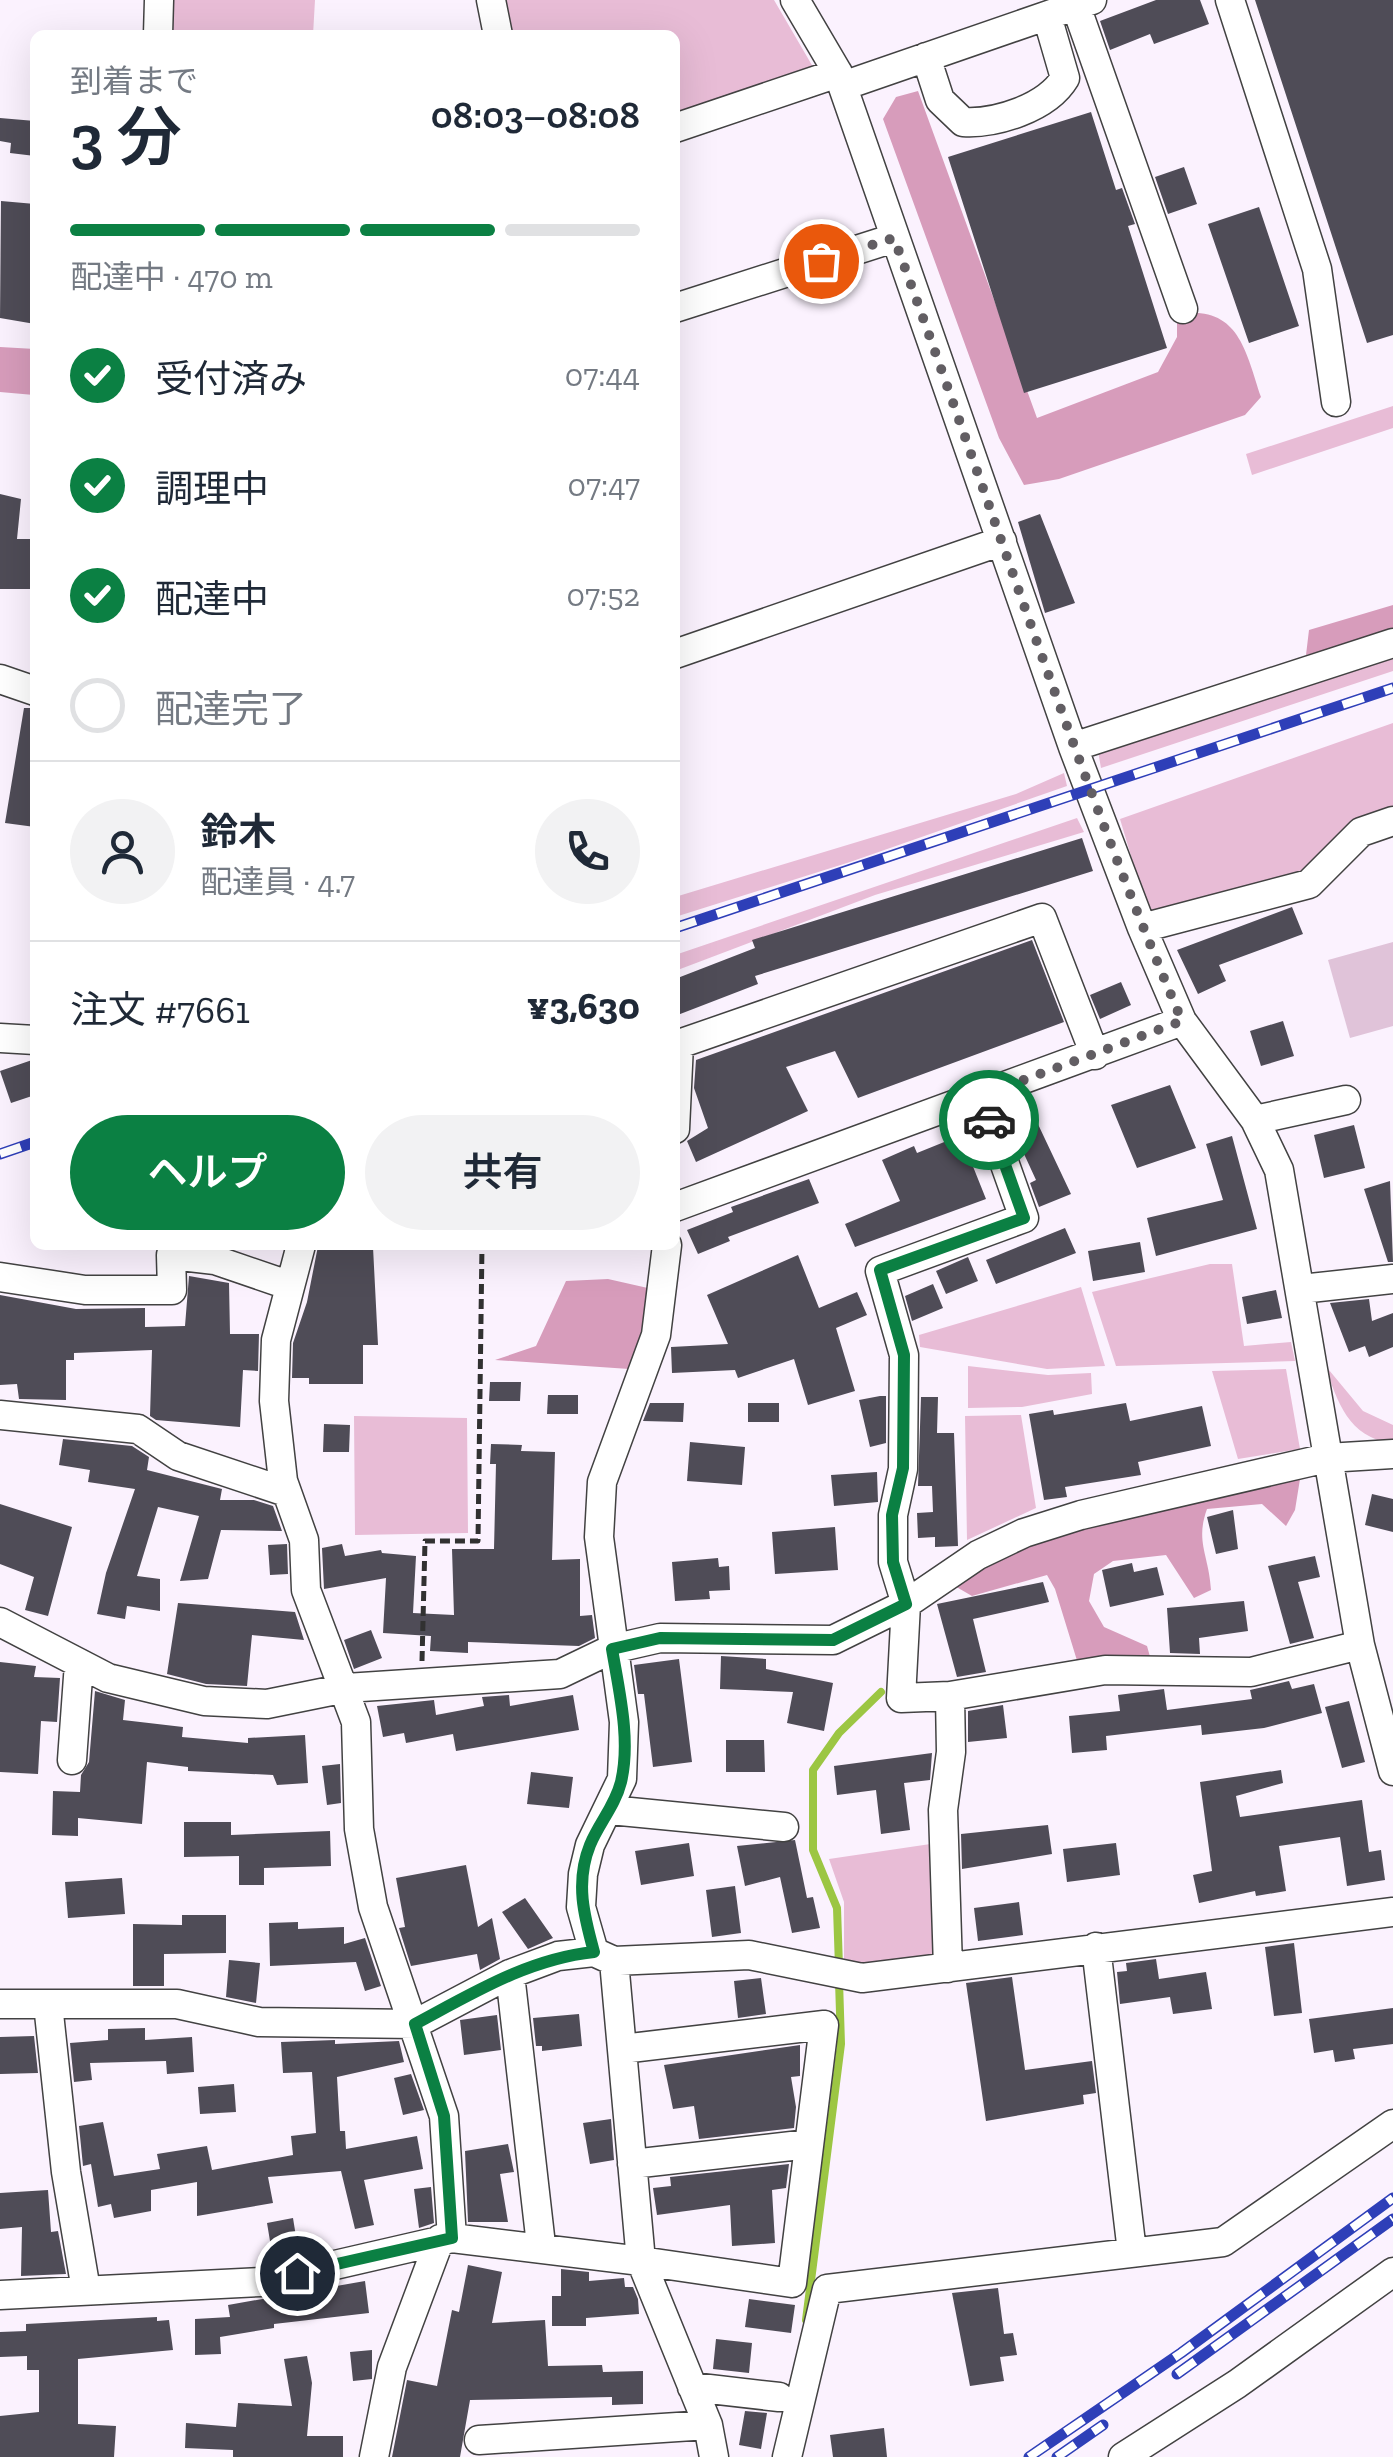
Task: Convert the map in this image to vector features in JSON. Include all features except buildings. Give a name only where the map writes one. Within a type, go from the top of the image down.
[{"type":"street","points":[[158,0],[158,30]]},
{"type":"street","points":[[795,0],[841,80],[1073,747],[1142,928],[1182,1021],[1255,1120],[1279,1170],[1360,1646],[1393,1771]]},
{"type":"street","points":[[1230,0],[1317,269],[1336,402]]},
{"type":"street","points":[[680,127],[926,57],[1084,3],[1183,308]]},
{"type":"street","points":[[926,57],[940,100],[963,122],[981,123],[1010,114],[1048,96],[1065,78],[1047,16]]},
{"type":"street","points":[[680,306],[894,238]]},
{"type":"street","points":[[680,652],[1002,541]]},
{"type":"street","points":[[1073,747],[1393,643]]},
{"type":"street","points":[[0,679],[30,688]]},
{"type":"street","points":[[1142,928],[1309,884],[1361,832],[1393,821]]},
{"type":"street","points":[[680,1044],[1042,918],[1095,1054]]},
{"type":"street","points":[[680,1205],[1182,1021]]},
{"type":"street","points":[[0,1038],[30,1040]]},
{"type":"street","points":[[981,1096],[1024,1218],[880,1270],[904,1355],[903,1468],[892,1515],[893,1562],[906,1604],[901,1698],[950,1696],[1105,1670],[1252,1672],[1360,1646]]},
{"type":"street","points":[[1255,1120],[1346,1100]]},
{"type":"street","points":[[299,1250],[276,1340],[274,1401],[286,1492],[304,1540],[306,1590],[356,1722],[359,1829],[373,1907],[444,2116],[446,2238],[392,2367],[374,2457]]},
{"type":"street","points":[[666,1250],[656,1335],[602,1482],[598,1537],[624,1722],[622,1779],[590,1845],[581,1907],[604,1956],[622,2048],[641,2261],[708,2425],[714,2457]]},
{"type":"street","points":[[0,1277],[85,1290],[172,1290],[171,1255],[215,1260],[288,1285]]},
{"type":"street","points":[[1301,1289],[1393,1279]]},
{"type":"street","points":[[0,1415],[138,1430],[178,1456],[286,1492]]},
{"type":"street","points":[[0,1622],[108,1678],[204,1700],[267,1704],[346,1688],[560,1674],[612,1649],[660,1638],[833,1640],[906,1604],[978,1555],[1024,1533],[1081,1515],[1327,1458],[1393,1454]]},
{"type":"street","points":[[72,1760],[79,1663]]},
{"type":"street","points":[[948,1968],[942,1810],[951,1752],[950,1696]]},
{"type":"street","points":[[610,1810],[784,1828]]},
{"type":"street","points":[[0,2004],[177,2004],[259,2022],[415,2024],[510,1974],[558,1956],[749,1955],[862,1978],[1393,1912]]},
{"type":"street","points":[[1096,1947],[1132,2252]]},
{"type":"street","points":[[510,1974],[541,2245]]},
{"type":"street","points":[[48,2004],[66,2172],[86,2290]]},
{"type":"street","points":[[0,2294],[261,2282],[446,2238],[541,2245],[792,2284],[824,2026],[622,2048]]},
{"type":"street","points":[[787,2457],[826,2289],[1222,2242],[1393,2124]]},
{"type":"street","points":[[632,2164],[809,2144]]},
{"type":"street","points":[[1123,2457],[1237,2384],[1393,2272]]},
{"type":"street","points":[[692,2387],[780,2397]]},
{"type":"street","points":[[479,2440],[708,2425]]},
{"type":"path","points":[[421,1684],[425,1541],[478,1541],[482,1250]]},
{"type":"shaded area","points":[[167,0],[315,0],[313,30],[165,30]]},
{"type":"shaded area","points":[[505,0],[774,0],[820,79],[680,126],[680,30],[511,30]]},
{"type":"shaded area","points":[[918,91],[1037,418],[1158,372],[1177,337],[1177,314],[1197,313],[1226,323],[1243,347],[1261,397],[1245,415],[1059,479],[1024,485],[999,438],[883,119],[896,97]]},
{"type":"shaded area","points":[[0,347],[30,349],[30,395],[0,392]]},
{"type":"shaded area","points":[[1393,406],[1393,428],[1252,475],[1246,454]]},
{"type":"shaded area","points":[[1393,605],[1393,634],[1306,655],[1309,630]]},
{"type":"shaded area","points":[[1393,644],[1393,671],[1101,768],[1096,740]]},
{"type":"shaded area","points":[[1393,723],[1393,821],[1309,884],[1152,926],[1120,819]]},
{"type":"shaded area","points":[[1064,773],[1067,786],[850,862],[680,915],[680,895],[1016,794]]},
{"type":"shaded area","points":[[1077,818],[1084,832],[875,895],[680,969],[680,953]]},
{"type":"shaded area","points":[[1393,942],[1393,1026],[1350,1038],[1328,960]]},
{"type":"shaded area","points":[[1210,1264],[1232,1264],[1244,1346],[1291,1342],[1295,1361],[1116,1366],[1092,1292]]},
{"type":"shaded area","points":[[608,1279],[661,1291],[666,1334],[644,1370],[495,1360],[536,1346],[566,1281]]},
{"type":"shaded area","points":[[1081,1287],[1105,1366],[1047,1369],[920,1347],[919,1335]]},
{"type":"shaded area","points":[[1324,1364],[1363,1411],[1393,1425],[1393,1444],[1377,1440],[1355,1426],[1340,1405]]},
{"type":"shaded area","points":[[968,1366],[1048,1375],[1091,1373],[1092,1394],[1022,1407],[968,1408]]},
{"type":"shaded area","points":[[1286,1369],[1300,1449],[1238,1459],[1212,1371]]},
{"type":"shaded area","points":[[1021,1415],[1036,1508],[967,1540],[965,1416]]},
{"type":"shaded area","points":[[354,1416],[467,1418],[468,1533],[355,1535]]},
{"type":"shaded area","points":[[1266,1472],[1300,1479],[1295,1510],[1286,1526],[1262,1504],[1207,1509],[1202,1540],[1211,1590],[1194,1598],[1166,1555],[1113,1561],[1094,1574],[1089,1601],[1104,1627],[1147,1646],[1154,1671],[1079,1667],[1047,1575],[972,1596],[953,1585],[1017,1536]]},
{"type":"shaded area","points":[[944,1842],[948,1968],[844,1977],[844,1902],[829,1859]]},
{"type":"waterway","points":[[839,1967],[837,1908],[813,1850],[813,1770],[839,1733],[881,1692]]},
{"type":"waterway","points":[[806,2320],[841,2044],[839,1981]]},
{"type":"railway","points":[[680,926],[1393,688]]},
{"type":"railway","points":[[0,1154],[30,1144]]},
{"type":"railway","points":[[1029,2457],[1181,2353],[1393,2198]]},
{"type":"railway","points":[[1177,2374],[1393,2219]]},
{"type":"railway","points":[[1057,2457],[1103,2425]]},
{"type":"way so far","points":[[821,261],[894,238],[994,510],[1073,747],[1182,1021],[981,1096],[989,1120]]},
{"type":"route","points":[[297,2273],[452,2238],[444,2116],[415,2024],[510,1974],[558,1956],[594,1952],[581,1907],[583,1874],[590,1845],[622,1779],[624,1722],[612,1649],[660,1638],[833,1640],[906,1604],[893,1562],[892,1515],[903,1468],[904,1355],[880,1270],[1024,1218],[989,1120]]}]
